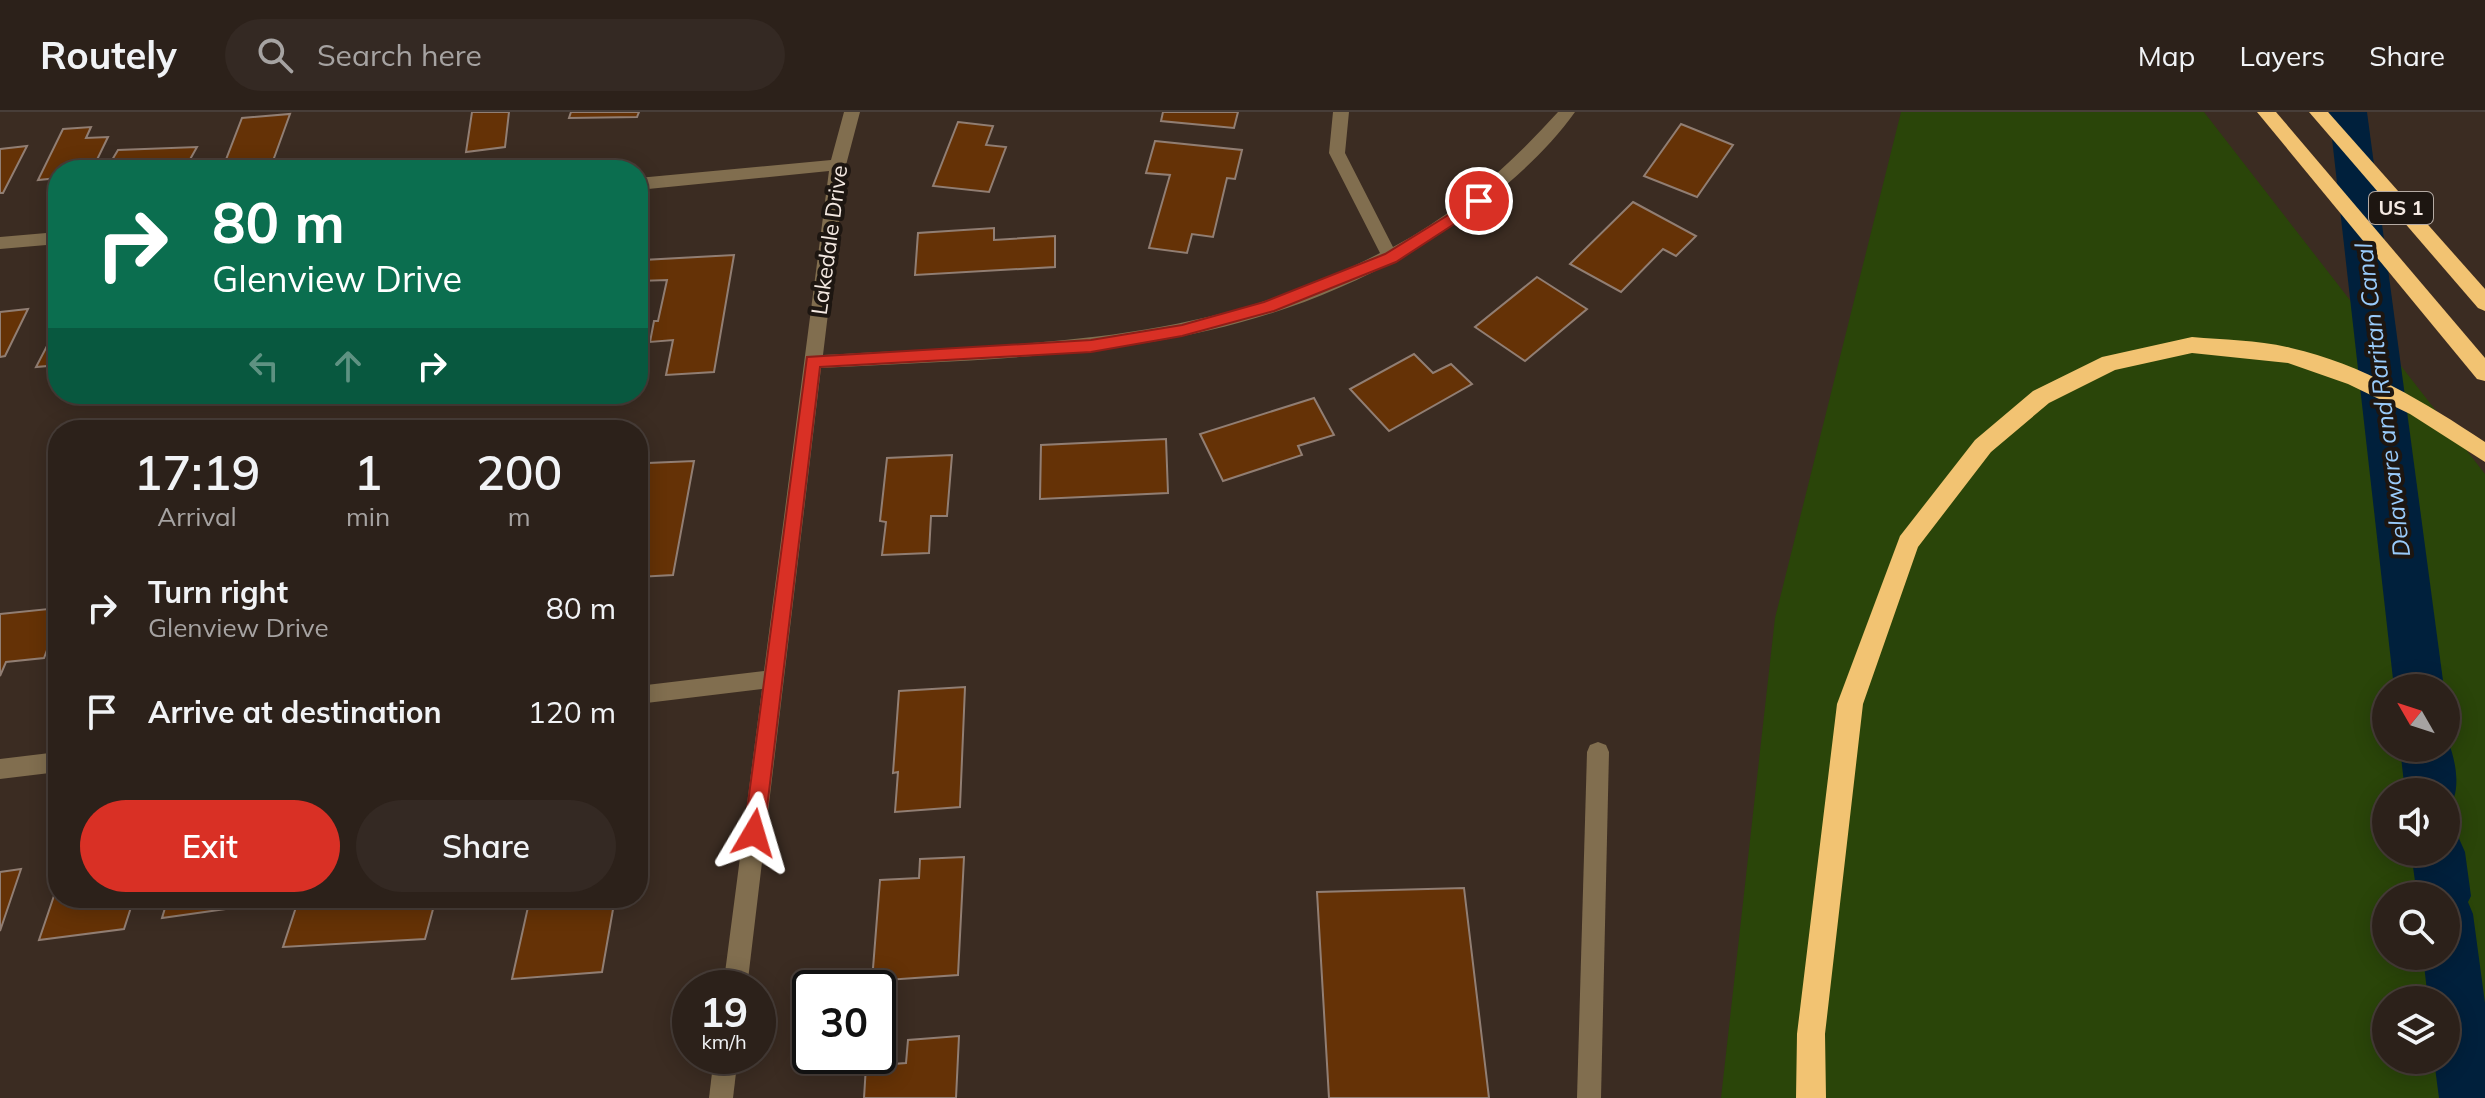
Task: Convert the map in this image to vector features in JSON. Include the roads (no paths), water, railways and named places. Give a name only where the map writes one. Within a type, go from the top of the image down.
[{"type":"highway","name":"US 1","points":[[2266,112],[2485,373]]},
{"type":"highway","name":"US 1","points":[[2318,112],[2485,303]]},
{"type":"highway","points":[[1811,1098],[1811,1034],[1850,704],[1908,543],[1983,446],[2041,397],[2110,363],[2192,345],[2289,355],[2356,378],[2418,408],[2485,453]]},
{"type":"street","name":"Lakedale Drive","points":[[737,970],[838,165],[852,112]]},
{"type":"street","points":[[1341,112],[1337,153],[1391,258]]},
{"type":"street","points":[[812,362],[1091,346],[1182,331],[1268,307],[1391,258],[1479,201],[1536,151],[1567,112]]},
{"type":"street","points":[[648,183],[838,165]]},
{"type":"street","points":[[0,243],[48,239]]},
{"type":"street","points":[[648,694],[773,679]]},
{"type":"street","points":[[1589,1098],[1598,752]]},
{"type":"street","points":[[0,769],[48,763]]},
{"type":"street","points":[[721,1098],[724,1074]]},
{"type":"waterway","name":"Delaware and Raritan Canal","points":[[2348,112],[2417,674]]},
{"type":"waterway","name":"Delaware and Raritan Canal","points":[[2428,762],[2429,778]]},
{"type":"waterway","name":"Delaware and Raritan Canal","points":[[2440,866],[2442,882]]},
{"type":"waterway","name":"Delaware and Raritan Canal","points":[[2453,970],[2468,1098]]}]
